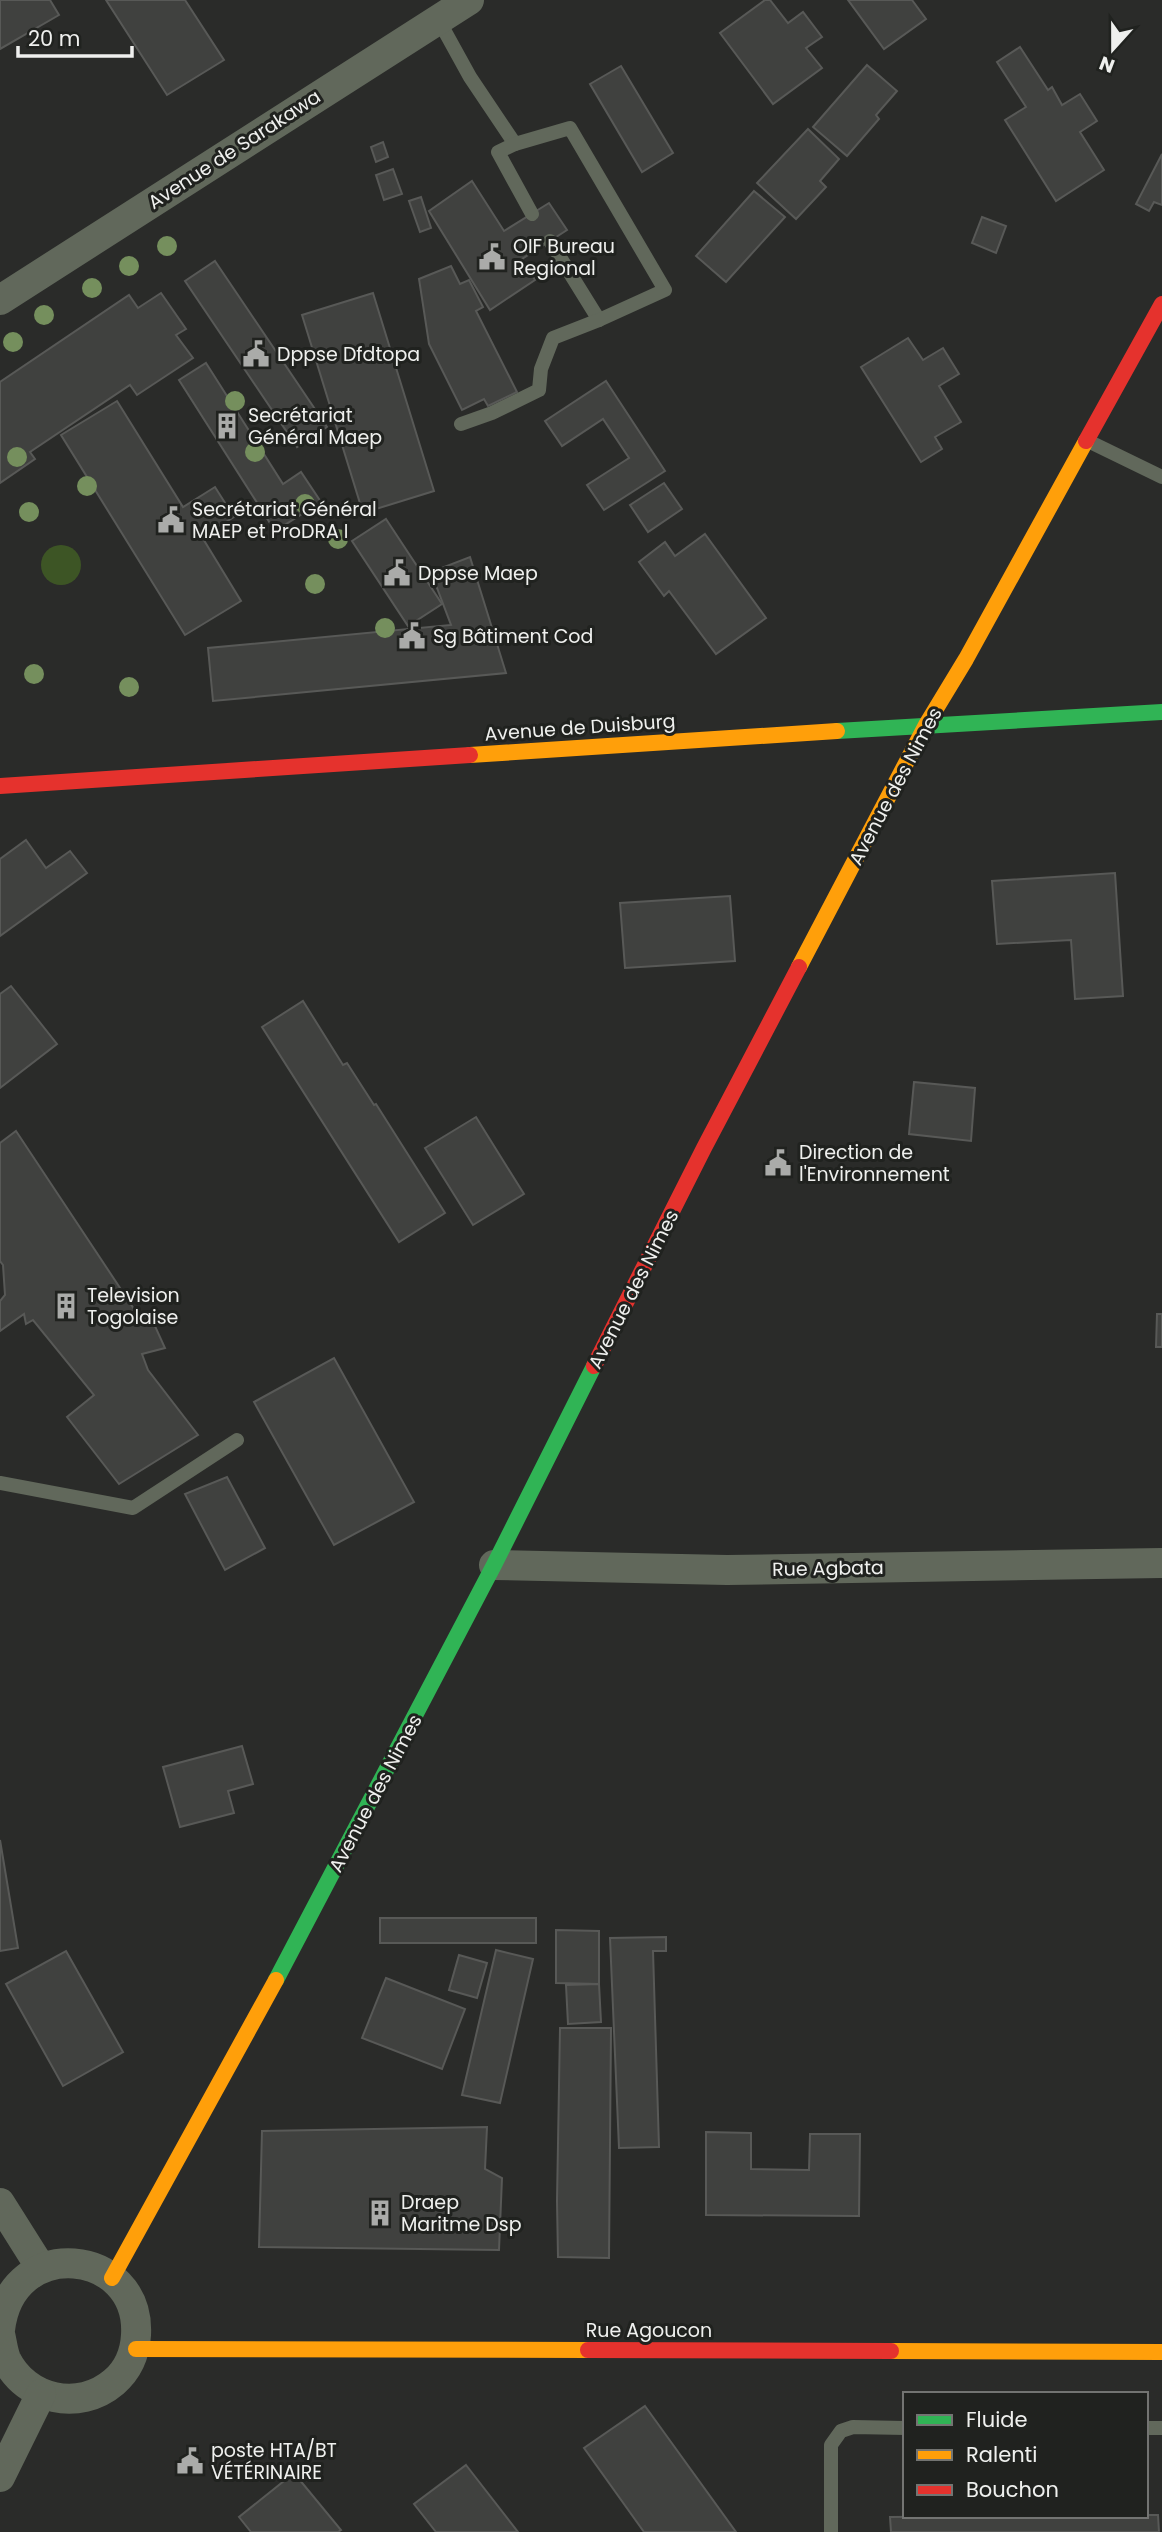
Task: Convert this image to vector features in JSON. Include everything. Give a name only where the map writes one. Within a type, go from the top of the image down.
[{"type":"street","name":"Avenue de Sarakawa","points":[[0,300],[469,0]]},
{"type":"street","name":"Avenue des Nimes","points":[[112,2278],[312,1913],[494,1565],[704,1148],[926,725],[966,659],[1162,304]]},
{"type":"street","name":"Avenue de Duisburg","points":[[0,786],[1162,712]]},
{"type":"street","name":"Rue Agbata","points":[[494,1565],[727,1570],[1162,1563]]},
{"type":"street","points":[[0,2203],[41,2268]]},
{"type":"street","points":[[65,2262],[90,2266],[112,2278],[129,2298],[137,2322],[136,2349],[115,2382],[80,2399],[60,2399],[41,2394],[20,2379],[5,2358],[0,2332],[2,2312],[10,2294],[24,2279],[41,2268],[65,2262]]},
{"type":"street","name":"Rue Agoucon","points":[[136,2349],[1162,2352]]},
{"type":"street","points":[[0,2477],[41,2394]]},
{"type":"lane","points":[[438,19],[470,77],[515,144]]},
{"type":"lane","points":[[461,424],[492,413],[539,390],[541,369],[553,338],[664,290],[570,128],[515,144],[498,152],[532,214]]},
{"type":"lane","points":[[550,241],[599,320]]},
{"type":"lane","points":[[1086,441],[1162,477]]},
{"type":"lane","points":[[0,1483],[133,1508],[237,1440]]},
{"type":"lane","points":[[831,2532],[831,2445],[841,2431],[853,2427],[903,2428]]},
{"type":"green space","points":[[61,545],[69,546],[75,551],[80,557],[80,573],[75,579],[69,584],[61,585],[53,584],[47,579],[42,573],[41,565],[42,557],[47,551],[53,546]]},
{"type":"building","points":[[0,0],[50,0],[59,15],[0,49]]},
{"type":"building","points":[[106,0],[185,0],[224,60],[167,95]]},
{"type":"building","points":[[765,0],[770,0],[788,23],[803,12],[822,37],[806,48],[822,68],[773,104],[720,33]]},
{"type":"building","points":[[848,0],[912,0],[926,19],[884,49]]},
{"type":"building","points":[[1020,47],[1048,90],[1052,87],[1062,105],[1080,94],[1097,121],[1080,132],[1104,170],[1056,201],[1005,120],[1026,107],[997,62]]},
{"type":"building","points":[[867,65],[897,91],[876,115],[879,119],[847,156],[813,127]]},
{"type":"building","points":[[621,66],[673,153],[642,172],[590,84]]},
{"type":"building","points":[[808,129],[839,159],[820,181],[826,187],[796,219],[757,183]]},
{"type":"building","points":[[383,142],[388,157],[376,162],[371,147]]},
{"type":"building","points":[[1162,154],[1162,205],[1154,202],[1149,211],[1136,204]]},
{"type":"building","points":[[393,169],[402,194],[384,200],[376,175]]},
{"type":"building","points":[[472,181],[504,231],[549,203],[567,230],[522,259],[535,280],[490,310],[429,211]]},
{"type":"building","points":[[754,191],[785,217],[726,282],[696,256]]},
{"type":"building","points":[[421,197],[431,228],[420,232],[409,201]]},
{"type":"building","points":[[982,217],[1006,226],[996,253],[972,243]]},
{"type":"building","name":"Dppse Dfdtopa","points":[[215,261],[327,427],[297,447],[185,281]]},
{"type":"building","points":[[451,266],[460,284],[469,280],[483,307],[476,311],[517,392],[488,406],[484,399],[462,410],[429,344],[419,279]]},
{"type":"building","points":[[161,293],[186,329],[176,335],[193,358],[137,395],[130,385],[30,452],[35,459],[0,483],[0,382],[129,295],[138,308]]},
{"type":"building","points":[[373,293],[434,491],[363,513],[302,315]]},
{"type":"building","points":[[908,338],[923,360],[943,348],[959,374],[939,386],[961,422],[935,437],[942,449],[921,462],[861,367]]},
{"type":"building","name":"Secrétariat Général Maep","points":[[206,363],[283,484],[301,472],[321,502],[275,531],[179,380]]},
{"type":"building","points":[[606,381],[665,471],[604,510],[587,485],[629,458],[603,419],[562,446],[545,421]]},
{"type":"building","name":"Secrétariat Général MAEP et ProDRA I","points":[[117,401],[183,507],[215,487],[234,517],[202,537],[241,601],[185,635],[61,435]]},
{"type":"building","points":[[664,483],[682,509],[648,532],[630,505]]},
{"type":"building","name":"Dppse Maep","points":[[386,519],[442,604],[408,626],[352,541]]},
{"type":"building","points":[[705,534],[766,618],[716,654],[669,591],[664,596],[639,562],[665,542],[675,556]]},
{"type":"building","name":"Sg Bâtiment Cod","points":[[470,557],[506,673],[213,701],[208,648],[451,625],[431,572]]},
{"type":"building","points":[[26,840],[46,868],[70,851],[87,873],[0,936],[0,859]]},
{"type":"building","points":[[1115,873],[1123,996],[1075,999],[1071,940],[997,944],[992,881]]},
{"type":"building","points":[[730,896],[735,961],[625,968],[620,903]]},
{"type":"building","points":[[11,986],[57,1044],[0,1088],[0,994]]},
{"type":"building","points":[[303,1001],[343,1065],[347,1063],[374,1105],[376,1104],[445,1213],[399,1242],[262,1027]]},
{"type":"building","points":[[914,1082],[975,1088],[971,1141],[909,1134]]},
{"type":"building","points":[[476,1117],[524,1194],[473,1225],[425,1148]]},
{"type":"building","name":"Television Togolaise","points":[[16,1131],[136,1312],[149,1313],[165,1348],[142,1354],[148,1370],[198,1435],[119,1484],[67,1417],[94,1395],[33,1320],[26,1324],[24,1314],[0,1331],[0,1301],[5,1295],[3,1265],[0,1261],[0,1143]]},
{"type":"building","points":[[1157,1314],[1162,1314],[1162,1347],[1156,1347]]},
{"type":"building","points":[[334,1358],[414,1502],[334,1545],[254,1402]]},
{"type":"building","points":[[227,1477],[265,1548],[225,1570],[185,1494]]},
{"type":"building","points":[[242,1746],[253,1784],[228,1791],[234,1813],[180,1827],[163,1767]]},
{"type":"building","points":[[0,1840],[18,1948],[0,1951]]},
{"type":"building","points":[[380,1918],[536,1918],[536,1943],[380,1943]]},
{"type":"building","points":[[556,1930],[599,1931],[599,1984],[556,1983]]},
{"type":"building","points":[[666,1937],[666,1951],[653,1951],[659,2147],[619,2148],[610,1938]]},
{"type":"building","points":[[496,1950],[533,1959],[500,2103],[462,2095]]},
{"type":"building","points":[[66,1951],[123,2052],[63,2086],[6,1984]]},
{"type":"building","points":[[459,1955],[487,1963],[477,1998],[449,1990]]},
{"type":"building","points":[[386,1978],[465,2009],[442,2069],[362,2038]]},
{"type":"building","points":[[599,1984],[601,2022],[568,2024],[566,1985]]},
{"type":"building","points":[[560,2028],[611,2028],[609,2258],[558,2257]]},
{"type":"building","name":"Draep Maritme Dsp","points":[[487,2127],[485,2169],[502,2178],[499,2250],[259,2247],[262,2131]]},
{"type":"building","points":[[706,2132],[751,2133],[751,2169],[809,2170],[810,2134],[860,2134],[859,2216],[706,2215]]},
{"type":"building","points":[[645,2406],[736,2532],[644,2532],[584,2448]]},
{"type":"building","points":[[466,2465],[518,2532],[436,2532],[414,2504]]},
{"type":"building","points":[[294,2473],[341,2530],[251,2532],[239,2517]]},
{"type":"building","points":[[1148,2515],[1158,2515],[1159,2532],[891,2532],[890,2517],[1148,2518]]},
{"type":"traffic: fast","points":[[837,731],[1162,712]]},
{"type":"traffic: fast","points":[[276,1980],[494,1565],[594,1366]]},
{"type":"traffic: slow","points":[[799,967],[926,725],[966,659],[1086,441]]},
{"type":"traffic: slow","points":[[470,755],[837,731]]},
{"type":"traffic: slow","points":[[112,2278],[276,1980]]},
{"type":"traffic: slow","points":[[136,2349],[588,2350]]},
{"type":"traffic: slow","points":[[891,2351],[1162,2352]]},
{"type":"traffic: jam","points":[[1086,441],[1162,304]]},
{"type":"traffic: jam","points":[[0,786],[470,755]]},
{"type":"traffic: jam","points":[[594,1366],[799,967]]},
{"type":"traffic: jam","points":[[588,2350],[891,2351]]},
{"type":"place","name":"OIF Bureau Regional","points":[[492,257]]},
{"type":"place","name":"Dppse Dfdtopa","points":[[256,354]]},
{"type":"place","name":"Secrétariat Général Maep","points":[[227,426]]},
{"type":"place","name":"Secrétariat Général MAEP et ProDRA I","points":[[171,520]]},
{"type":"place","name":"Dppse Maep","points":[[397,573]]},
{"type":"place","name":"Sg Bâtiment Cod","points":[[412,636]]},
{"type":"place","name":"Direction de l'Environnement","points":[[778,1163]]},
{"type":"place","name":"Television Togolaise","points":[[66,1306]]},
{"type":"place","name":"Draep Maritme Dsp","points":[[380,2213]]},
{"type":"place","name":"poste HTA/BT VÉTÉRINAIRE","points":[[190,2461]]}]
